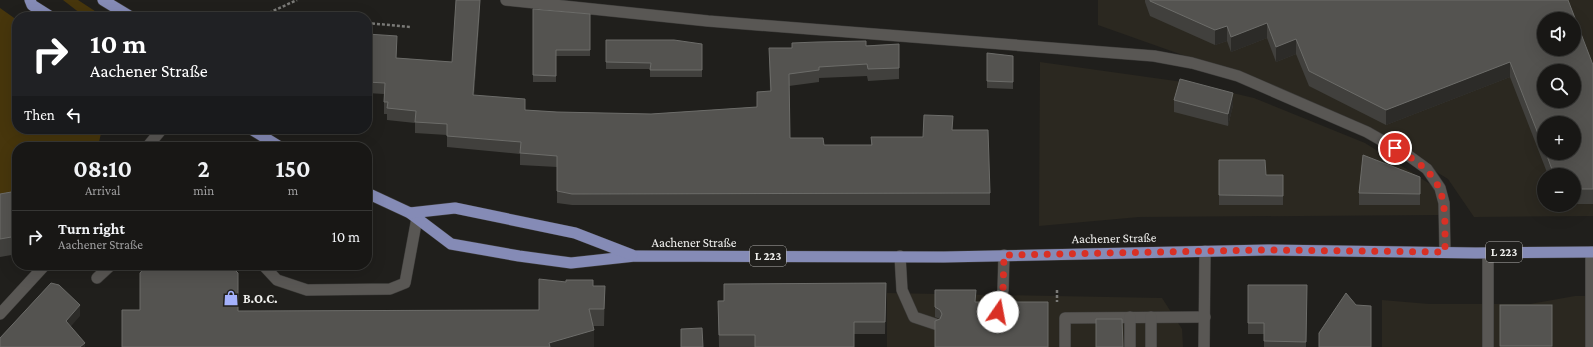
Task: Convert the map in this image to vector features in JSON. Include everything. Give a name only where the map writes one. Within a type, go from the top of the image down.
[{"type":"main road","points":[[30,0],[32,5],[43,12]]},
{"type":"main road","points":[[103,0],[123,12]]},
{"type":"main road","points":[[259,134],[272,142]]},
{"type":"main road","name":"Aachener Straße","points":[[372,196],[413,216],[451,244],[518,256],[571,263],[635,256],[900,256],[1205,251],[1488,253],[1592,252]]},
{"type":"main road","name":"Aachener Straße","points":[[413,216],[455,208],[575,233],[635,256]]},
{"type":"street","points":[[506,0],[708,21],[1154,56],[1192,63],[1238,76],[1360,129],[1409,156],[1427,168],[1440,188],[1444,203],[1445,252]]},
{"type":"street","points":[[151,142],[158,134]]},
{"type":"street","points":[[268,270],[277,280],[307,290],[390,289],[405,283],[413,216]]},
{"type":"street","points":[[1204,347],[1205,251]]},
{"type":"street","points":[[1591,347],[1592,252]]},
{"type":"street","points":[[1488,253],[1488,347]]},
{"type":"street","points":[[998,312],[1003,290],[1004,255]]},
{"type":"street","points":[[900,256],[902,290],[914,317],[935,324]]},
{"type":"street","points":[[0,314],[40,270]]},
{"type":"street","points":[[97,278],[106,270]]},
{"type":"street","points":[[1065,347],[1065,318],[1205,316]]},
{"type":"street","points":[[1130,317],[1130,347]]},
{"type":"street","points":[[1151,347],[1152,317]]},
{"type":"path","points":[[270,12],[297,0]]},
{"type":"path","points":[[372,24],[411,28]]},
{"type":"path","points":[[1057,290],[1057,304]]},
{"type":"shaded area","points":[[63,0],[78,0],[96,12],[79,12]]},
{"type":"shaded area","points":[[1098,0],[1593,0],[1593,216],[1474,217],[1448,179],[1368,130],[1295,95],[1098,25]]},
{"type":"shaded area","points":[[0,8],[12,16],[12,134],[101,134],[99,142],[12,142],[12,195],[0,195]]},
{"type":"shaded area","points":[[1040,62],[1190,83],[1254,98],[1365,143],[1438,189],[1439,215],[1139,217],[1039,226]]},
{"type":"shaded area","points":[[887,293],[1162,298],[1182,329],[1183,347],[887,347]]},
{"type":"shaded area","points":[[1575,296],[1593,296],[1593,347],[1382,347],[1382,300],[1429,304],[1530,304]]},
{"type":"building","points":[[456,0],[480,0],[473,95],[525,99],[525,110],[651,114],[757,107],[757,92],[771,91],[769,48],[792,48],[792,43],[817,42],[866,41],[866,46],[899,44],[899,68],[868,69],[867,64],[819,67],[819,70],[789,74],[790,138],[823,138],[824,145],[872,145],[871,137],[923,137],[924,115],[953,116],[952,130],[988,130],[990,193],[572,194],[557,191],[557,156],[520,153],[521,142],[447,136],[447,124],[415,122],[416,111],[387,108],[388,102],[384,102],[385,83],[372,82],[372,34],[397,36],[396,58],[452,62]]},
{"type":"building","points":[[1150,0],[1568,0],[1573,12],[1537,12],[1537,56],[1581,56],[1581,34],[1593,65],[1593,189],[1581,189],[1581,168],[1551,168],[1549,160],[1581,160],[1581,116],[1537,116],[1537,131],[1510,62],[1386,110],[1309,71],[1296,39],[1276,47],[1267,23],[1231,37],[1227,26],[1215,30]]},
{"type":"building","points":[[533,9],[590,14],[590,50],[556,50],[556,76],[533,75]]},
{"type":"building","points":[[606,40],[674,40],[702,44],[702,70],[650,70],[651,63],[606,62]]},
{"type":"building","points":[[987,53],[1013,56],[1013,82],[987,81]]},
{"type":"building","points":[[1180,79],[1233,93],[1228,114],[1174,100]]},
{"type":"building","points":[[1363,155],[1420,177],[1420,194],[1359,193]]},
{"type":"building","points":[[1219,160],[1265,160],[1266,175],[1283,175],[1283,196],[1219,195]]},
{"type":"building","points":[[12,192],[12,237],[0,239],[0,194]]},
{"type":"building","points":[[143,270],[235,270],[238,273],[238,311],[539,310],[539,279],[566,282],[566,280],[593,280],[593,286],[605,286],[604,309],[589,309],[594,330],[549,343],[550,347],[122,347],[122,310],[140,310],[140,273]]},
{"type":"building","points":[[51,283],[59,285],[80,305],[66,321],[85,343],[80,347],[0,347],[0,338]]},
{"type":"building","points":[[886,283],[885,322],[854,322],[854,347],[755,347],[755,335],[719,335],[718,301],[724,301],[724,284]]},
{"type":"building","points":[[1248,285],[1307,285],[1306,342],[1264,341],[1264,323],[1248,323]]},
{"type":"building","points":[[935,290],[976,290],[975,302],[991,302],[993,307],[997,309],[1003,308],[1005,302],[1048,302],[1048,347],[935,347],[935,321],[940,319],[942,314],[940,310],[935,307]]},
{"type":"building","points":[[1346,293],[1356,305],[1371,306],[1371,347],[1319,347],[1319,333]]},
{"type":"building","points":[[1500,305],[1552,305],[1552,346],[1500,346]]},
{"type":"building","points":[[1096,319],[1122,319],[1123,347],[1096,347]]},
{"type":"building","points":[[702,328],[703,347],[681,347],[681,329]]},
{"type":"place","name":"B.O.C.","points":[[231,298]]},
{"type":"route","points":[[998,312],[1003,290],[1004,255],[1267,250],[1445,252],[1444,203],[1440,188],[1427,168],[1395,148]]}]
